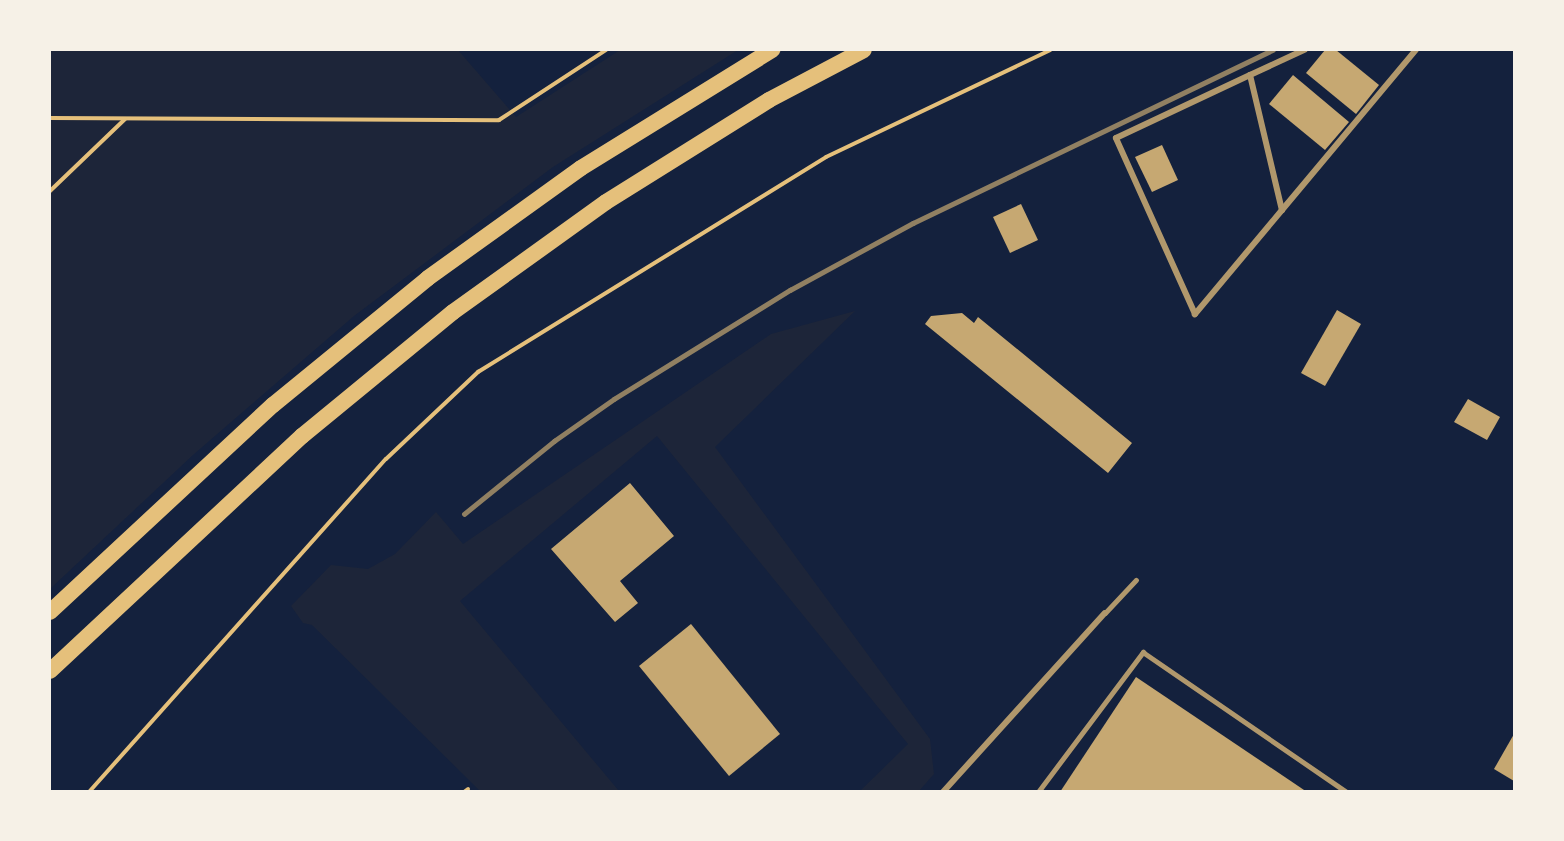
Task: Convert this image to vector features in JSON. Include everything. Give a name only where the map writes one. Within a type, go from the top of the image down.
[{"type":"highway","points":[[50,612],[273,405],[428,278],[581,168],[772,50]]},
{"type":"highway","points":[[50,671],[302,436],[453,312],[606,202],[769,100],[864,50]]},
{"type":"street","points":[[1304,50],[1116,138],[1195,314],[1416,50]]},
{"type":"street","points":[[1250,75],[1282,210]]},
{"type":"street","points":[[943,792],[1105,613]]},
{"type":"lane","points":[[1105,613],[1136,580]]},
{"type":"lane","points":[[1038,792],[1143,652],[1347,792]]},
{"type":"path","points":[[50,118],[499,120],[606,50]]},
{"type":"path","points":[[89,792],[386,459],[478,372],[826,157],[1050,50]]},
{"type":"path","points":[[50,191],[125,119]]},
{"type":"shaded area","points":[[50,50],[458,50],[516,117],[620,50],[738,50],[553,167],[354,316],[193,455],[50,589]]},
{"type":"shaded area","points":[[855,311],[715,447],[930,739],[934,774],[919,791],[860,791],[908,744],[657,436],[460,601],[619,791],[480,791],[312,625],[303,623],[291,606],[331,565],[368,569],[395,554],[436,512],[463,544],[771,334]]},
{"type":"building","points":[[1325,50],[1336,50],[1379,85],[1356,114],[1306,73]]},
{"type":"building","points":[[1293,75],[1349,122],[1325,150],[1269,104]]},
{"type":"building","points":[[1162,145],[1178,180],[1152,192],[1135,157]]},
{"type":"building","points":[[1021,204],[1038,240],[1010,253],[993,217]]},
{"type":"building","points":[[1337,310],[1361,324],[1325,386],[1301,373]]},
{"type":"building","points":[[962,313],[974,323],[978,317],[1132,443],[1108,473],[925,324],[931,316]]},
{"type":"building","points":[[1468,399],[1500,417],[1487,440],[1454,422]]},
{"type":"building","points":[[630,483],[674,536],[620,581],[638,603],[615,622],[551,549]]},
{"type":"building","points":[[691,624],[780,734],[729,776],[639,666]]},
{"type":"building","points":[[1136,677],[1307,792],[1060,792]]},
{"type":"building","points":[[1514,734],[1514,781],[1494,769]]},
{"type":"railway","points":[[464,514],[554,441],[614,399],[790,290],[913,223],[1272,50]]}]
